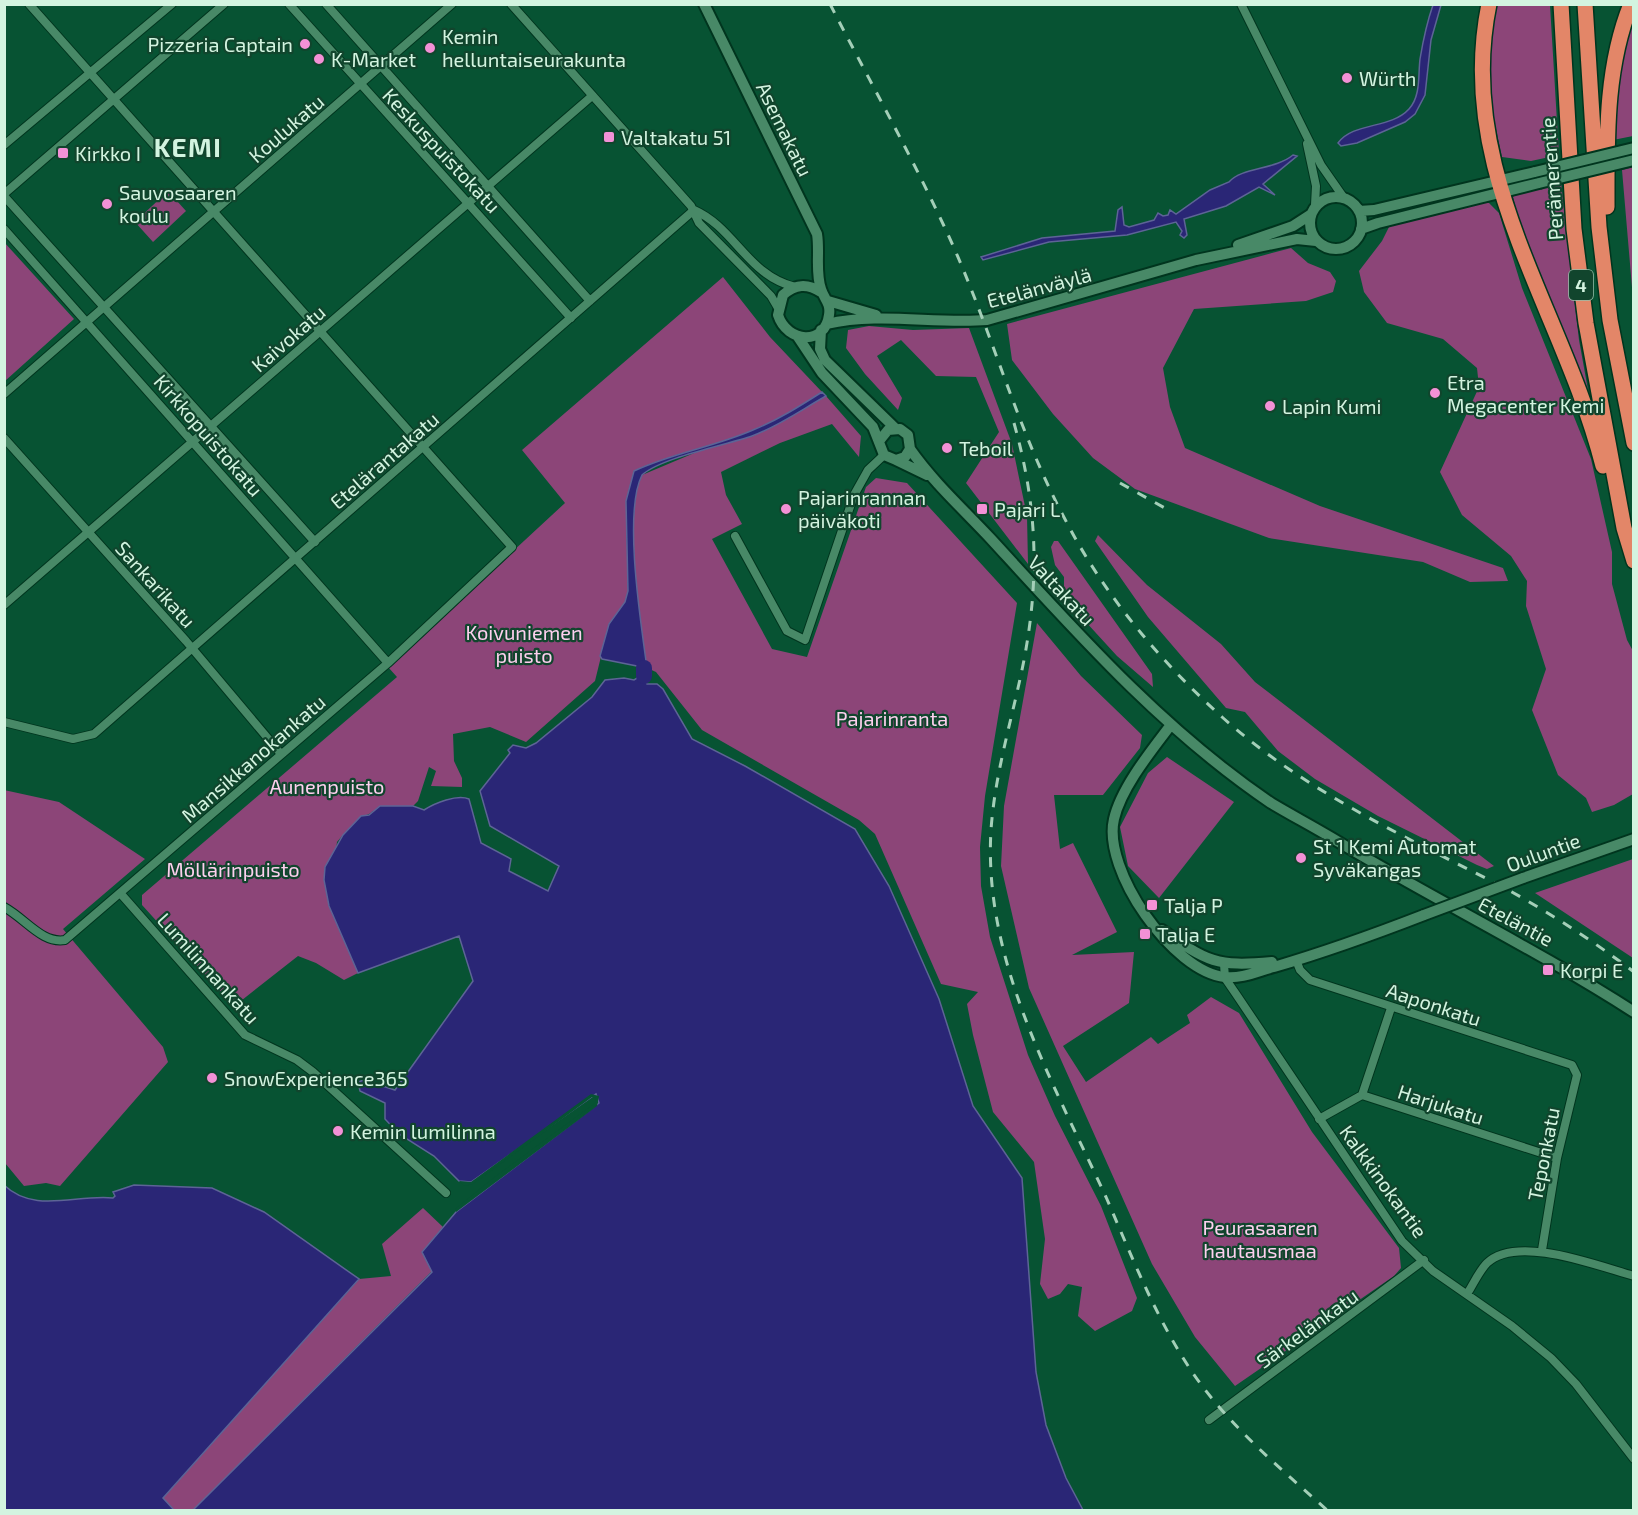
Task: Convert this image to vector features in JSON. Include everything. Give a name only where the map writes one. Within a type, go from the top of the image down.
[{"type":"highway","points":[[1489,4],[1483,43],[1481,85],[1500,186],[1515,237],[1541,303],[1583,397],[1614,509],[1624,528]]},
{"type":"highway","name":"Perämerentie","points":[[1561,4],[1576,241],[1591,353],[1624,528],[1634,561]]},
{"type":"highway","name":"4","points":[[1585,4],[1599,228],[1611,320],[1634,443]]},
{"type":"highway","points":[[1611,320],[1613,288],[1606,227],[1607,137],[1615,60],[1630,4]]},
{"type":"main road","name":"Asemakatu","points":[[704,4],[817,234],[817,273],[821,292]]},
{"type":"main road","points":[[1359,211],[1500,186],[1634,148]]},
{"type":"main road","points":[[1537,177],[1634,160]]},
{"type":"main road","points":[[1361,229],[1500,186]]},
{"type":"main road","points":[[1334,196],[1344,198],[1359,211],[1361,229],[1352,244],[1341,249],[1330,249],[1316,241],[1310,228],[1313,210],[1334,196]]},
{"type":"main road","name":"Etelänväylä","points":[[824,327],[843,320],[887,318],[956,323],[987,320],[1196,260],[1293,226],[1313,210]]},
{"type":"main road","name":"Etelänväylä","points":[[1196,260],[1297,239],[1316,241]]},
{"type":"main road","points":[[800,286],[821,292],[828,301],[829,317],[819,349],[825,360],[895,428],[908,435],[910,449],[904,457],[896,460],[884,455],[880,440],[853,403],[822,373],[798,337],[784,329],[778,315],[783,295],[817,273]]},
{"type":"main road","name":"Etelänväylä","points":[[828,301],[887,318]]},
{"type":"main road","points":[[798,337],[814,335],[824,327]]},
{"type":"main road","points":[[880,440],[883,434],[895,428]]},
{"type":"main road","name":"Valtakatu","points":[[910,449],[929,476],[990,538],[1063,620],[1170,726]]},
{"type":"main road","name":"Valtakatu","points":[[896,460],[929,476]]},
{"type":"main road","name":"Ouluntie","points":[[1170,726],[1146,758],[1119,804],[1112,832],[1113,850],[1126,885],[1139,906],[1169,944],[1185,959],[1202,970],[1225,978],[1247,976],[1296,960],[1634,839]]},
{"type":"main road","name":"Eteläntie","points":[[1170,726],[1272,803],[1397,878],[1570,971],[1634,1012]]},
{"type":"main road","name":"Ouluntie","points":[[1155,924],[1196,953],[1224,964],[1247,965],[1296,960]]},
{"type":"street","points":[[29,4],[90,75],[424,446]]},
{"type":"street","points":[[4,145],[172,4]]},
{"type":"street","points":[[4,195],[224,4]]},
{"type":"street","name":"Keskuspuistokatu","points":[[289,4],[571,318]]},
{"type":"street","name":"Keskuspuistokatu","points":[[326,4],[590,302]]},
{"type":"street","name":"Koulukatu","points":[[4,394],[361,86],[452,4]]},
{"type":"street","points":[[511,4],[694,210],[699,223],[771,296],[778,308]]},
{"type":"street","points":[[1241,4],[1321,165],[1344,198]]},
{"type":"street","name":"Kaivokatu","points":[[4,605],[592,96]]},
{"type":"street","points":[[1304,131],[1316,186],[1313,210]]},
{"type":"street","name":"Kirkkopuistokatu","points":[[4,195],[315,542]]},
{"type":"street","points":[[694,210],[708,216],[755,267],[776,281],[800,286]]},
{"type":"street","name":"Etelärantakatu","points":[[4,722],[73,739],[94,734],[694,210]]},
{"type":"street","name":"Kirkkopuistokatu","points":[[4,229],[388,663]]},
{"type":"street","name":"Sankarikatu","points":[[4,438],[191,648],[281,754]]},
{"type":"street","name":"Mansikkanokankatu","points":[[4,907],[27,921],[44,938],[54,942],[65,940],[388,663],[512,547],[424,446]]},
{"type":"street","points":[[735,536],[787,631],[805,640],[854,495],[868,470],[884,455]]},
{"type":"street","name":"Lumilinnankatu","points":[[121,894],[245,1035],[297,1060],[313,1072],[446,1193]]},
{"type":"street","name":"Aaponkatu","points":[[1296,960],[1300,970],[1310,980],[1572,1065]]},
{"type":"street","name":"Kalkkinokantie","points":[[1224,964],[1225,978],[1402,1241],[1433,1271],[1551,1358],[1576,1384],[1634,1459]]},
{"type":"street","points":[[1319,1119],[1362,1095],[1391,1008]]},
{"type":"street","name":"Teponkatu","points":[[1542,1250],[1557,1158],[1577,1075],[1572,1065]]},
{"type":"street","name":"Harjukatu","points":[[1362,1095],[1557,1158]]},
{"type":"street","points":[[1467,1294],[1488,1262],[1517,1251],[1542,1250],[1634,1275]]},
{"type":"street","name":"Särkelänkatu","points":[[1209,1420],[1424,1260]]},
{"type":"green space","points":[[1495,5],[1550,5],[1559,155],[1531,161],[1502,157],[1493,115],[1487,66]]},
{"type":"green space","points":[[1633,15],[1633,136],[1613,140],[1619,74]]},
{"type":"green space","points":[[1634,168],[1633,299],[1622,170]]},
{"type":"green space","points":[[1561,183],[1579,340],[1590,401],[1575,359],[1524,244],[1513,197],[1516,193]]},
{"type":"green space","points":[[168,191],[186,211],[153,242],[135,222]]},
{"type":"green space","points":[[1481,202],[1489,203],[1499,213],[1522,288],[1591,459],[1612,552],[1612,584],[1627,640],[1633,651],[1633,794],[1614,805],[1592,812],[1586,798],[1558,775],[1532,710],[1546,669],[1526,606],[1527,581],[1511,556],[1462,515],[1440,472],[1479,387],[1477,368],[1443,339],[1387,323],[1364,292],[1359,271],[1382,241],[1390,225]]},
{"type":"green space","points":[[4,242],[74,319],[5,381],[4,381]]},
{"type":"green space","points":[[1291,248],[1308,263],[1330,272],[1336,281],[1333,292],[1306,301],[1194,309],[1163,368],[1170,407],[1185,448],[1320,506],[1503,568],[1508,581],[1470,582],[1423,562],[1269,538],[1135,489],[1093,458],[1053,414],[1012,360],[1007,324]]},
{"type":"green space","name":"Koivuniemen puisto","points":[[723,277],[770,337],[822,392],[797,408],[753,430],[663,459],[634,471],[626,501],[628,591],[625,602],[609,624],[595,681],[526,742],[490,727],[453,734],[454,761],[462,778],[462,787],[431,786],[436,771],[429,767],[418,801],[413,806],[373,811],[362,817],[337,842],[329,906],[358,973],[344,980],[316,963],[298,956],[237,1004],[230,1002],[142,905],[142,895],[397,677],[388,667],[565,503],[522,450]]},
{"type":"green space","points":[[869,326],[913,330],[969,328],[1012,444],[1027,516],[1028,564],[966,483],[999,432],[976,377],[936,376],[901,340],[877,356],[902,398],[898,410],[865,374],[846,348],[848,330]]},
{"type":"green space","name":"Pajarinranta","points":[[826,396],[861,436],[859,457],[832,424],[780,443],[721,472],[726,495],[742,524],[712,539],[772,649],[807,657],[866,487],[876,478],[907,483],[1017,603],[985,796],[980,847],[981,886],[990,937],[1028,1055],[1055,1116],[1101,1206],[1137,1298],[1132,1311],[1095,1331],[1078,1316],[1082,1287],[1068,1284],[1060,1294],[1048,1299],[1040,1284],[1045,1239],[1034,1162],[993,1112],[967,1004],[978,992],[941,984],[875,834],[859,820],[702,730],[656,672],[647,668],[635,569],[634,541],[634,515],[642,475],[699,451],[753,436]]},
{"type":"green space","points":[[1098,535],[1147,585],[1221,644],[1255,682],[1494,866],[1487,869],[1477,865],[1378,816],[1315,779],[1278,751],[1245,712],[1226,708],[1148,617],[1095,541]]},
{"type":"green space","points":[[1054,541],[1058,541],[1152,674],[1153,687],[1117,656],[1074,609],[1064,588],[1064,577],[1055,565],[1051,547]]},
{"type":"green space","name":"Peurasaaren hautausmaa","points":[[1037,623],[1081,676],[1142,735],[1140,748],[1103,795],[1054,795],[1060,849],[1073,843],[1117,932],[1072,955],[1134,952],[1129,1003],[1063,1046],[1086,1082],[1151,1037],[1158,1044],[1190,1023],[1187,1015],[1211,997],[1239,1013],[1312,1132],[1399,1248],[1401,1268],[1394,1276],[1235,1386],[1195,1337],[1152,1264],[1029,988],[1001,866],[1004,806]]},
{"type":"green space","points":[[1167,757],[1234,802],[1159,898],[1128,866],[1120,827],[1148,773]]},
{"type":"green space","points":[[4,790],[59,802],[145,859],[63,929],[163,1047],[168,1062],[60,1186],[46,1183],[24,1186],[5,1163]]},
{"type":"green space","points":[[1633,859],[1633,958],[1535,893]]},
{"type":"green space","points":[[423,1208],[443,1227],[422,1252],[432,1271],[193,1510],[174,1510],[163,1498],[359,1279],[391,1276],[382,1244]]},
{"type":"shaded area","points":[[1433,5],[1441,5],[1431,40],[1425,95],[1415,114],[1405,122],[1357,143],[1341,146],[1338,143],[1345,136],[1362,128],[1392,120],[1413,104],[1417,92],[1424,38]]},
{"type":"shaded area","points":[[1293,155],[1297,156],[1263,184],[1275,195],[1259,187],[1226,206],[1184,219],[1187,235],[1184,238],[1180,235],[1182,231],[1176,222],[1127,235],[1049,242],[983,260],[981,257],[1042,238],[1115,231],[1118,210],[1122,207],[1124,225],[1129,227],[1154,220],[1158,213],[1163,216],[1168,215],[1170,210],[1176,214],[1210,190],[1235,177],[1286,160]]},
{"type":"shaded area","points":[[822,392],[826,396],[762,432],[663,463],[642,475],[634,515],[634,541],[635,569],[647,668],[602,659],[600,656],[609,624],[625,602],[628,591],[626,501],[634,471],[663,459],[753,430],[797,408]]},
{"type":"shaded area","points":[[642,675],[647,684],[657,684],[663,689],[692,739],[745,766],[855,829],[889,886],[939,999],[973,1106],[1022,1178],[1036,1372],[1046,1425],[1066,1478],[1083,1510],[193,1510],[432,1272],[422,1252],[456,1212],[599,1103],[596,1094],[471,1182],[459,1181],[434,1156],[399,1134],[385,1119],[385,1103],[360,1091],[358,1082],[364,1080],[395,1090],[473,981],[459,936],[358,973],[329,906],[324,880],[325,867],[343,835],[361,816],[369,815],[380,806],[413,806],[424,810],[446,800],[464,798],[469,799],[481,843],[511,859],[509,871],[548,891],[559,866],[490,826],[480,791],[510,753],[508,750],[513,745],[526,748],[536,743],[592,697],[605,680],[624,678],[634,680]]},
{"type":"shaded area","points":[[4,1185],[16,1194],[42,1201],[113,1198],[115,1196],[113,1192],[134,1185],[212,1188],[264,1212],[359,1279],[163,1498],[174,1510],[5,1510]]},
{"type":"pier","points":[[591,1094],[599,1096],[597,1106],[456,1212],[455,1209],[496,1176],[595,1103],[596,1098],[592,1097],[473,1184],[464,1186],[459,1181],[471,1182]]},
{"type":"waterway","points":[[644,668],[644,676]]},
{"type":"railway","points":[[830,4],[903,142],[944,226],[1049,487],[1082,550],[1136,627],[1199,696],[1254,744],[1287,768],[1391,830],[1535,905],[1586,937],[1634,972]]},
{"type":"railway","points":[[1014,423],[1028,483],[1034,541],[1034,570],[1024,660],[1000,765],[991,830],[991,879],[998,926],[1010,973],[1044,1065],[1147,1291],[1170,1336],[1197,1379],[1226,1415],[1275,1464],[1327,1510]]},
{"type":"railway","points":[[1120,483],[1172,512]]},
{"type":"place","name":"Pizzeria Captain","points":[[305,44]]},
{"type":"place","name":"Kemin helluntaiseurakunta","points":[[430,48]]},
{"type":"place","name":"K-Market","points":[[319,59]]},
{"type":"place","name":"Würth","points":[[1347,78]]},
{"type":"place","name":"Valtakatu 51","points":[[609,137]]},
{"type":"place","name":"Kirkko I","points":[[63,153]]},
{"type":"place","name":"Sauvosaaren koulu","points":[[107,204]]},
{"type":"place","name":"Etra Megacenter Kemi","points":[[1435,393]]},
{"type":"place","name":"Lapin Kumi","points":[[1270,406]]},
{"type":"place","name":"Teboil","points":[[947,448]]},
{"type":"place","name":"Pajarinrannan päiväkoti","points":[[786,509]]},
{"type":"place","name":"Pajari L","points":[[982,509]]},
{"type":"place","name":"St 1 Kemi Automat Syväkangas","points":[[1301,858]]},
{"type":"place","name":"Talja P","points":[[1152,905]]},
{"type":"place","name":"Talja E","points":[[1145,934]]},
{"type":"place","name":"Korpi E","points":[[1548,970]]},
{"type":"place","name":"SnowExperience365","points":[[212,1078]]},
{"type":"place","name":"Kemin lumilinna","points":[[338,1131]]},
{"type":"district","name":"KEMI","points":[[188,146]]},
{"type":"park label","name":"Aunenpuisto","points":[[327,786]]},
{"type":"park label","name":"Möllärinpuisto","points":[[233,869]]}]
